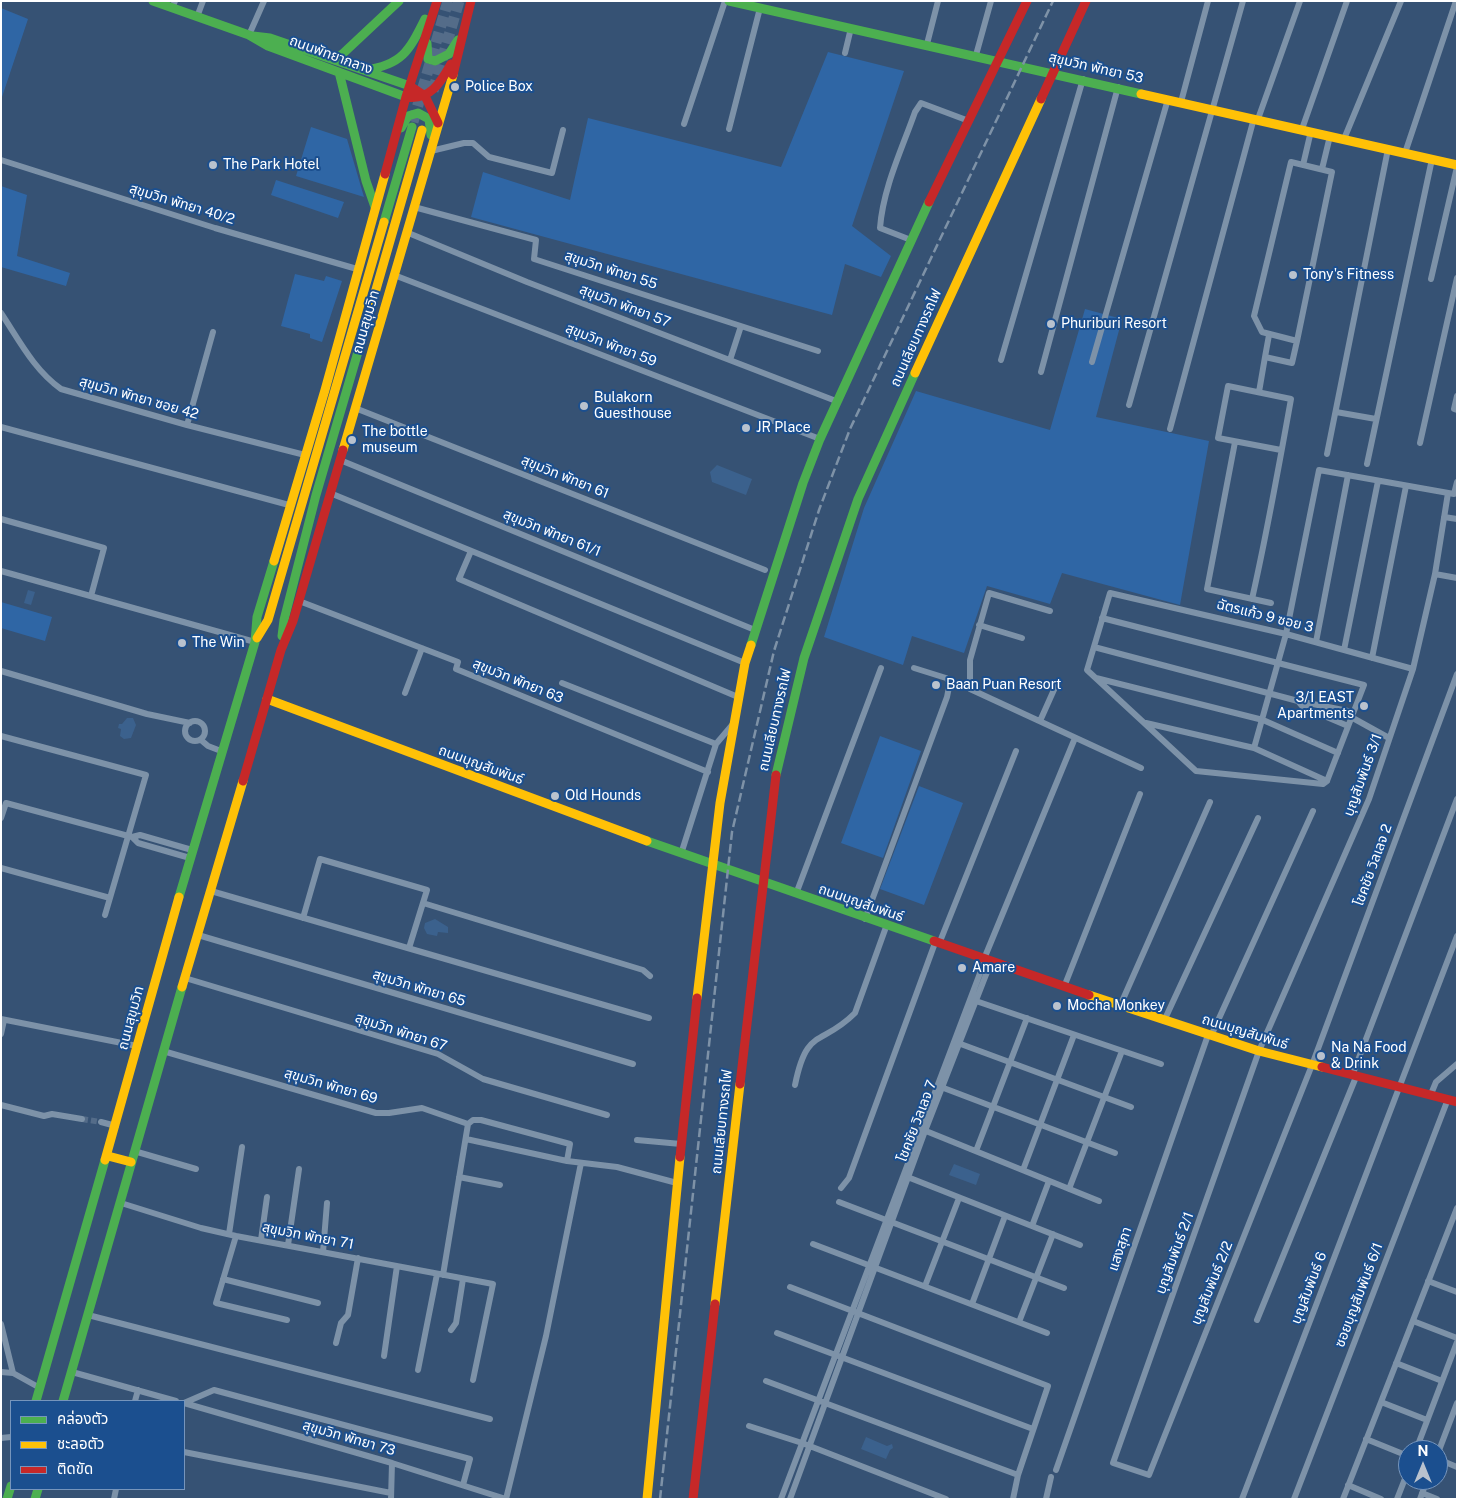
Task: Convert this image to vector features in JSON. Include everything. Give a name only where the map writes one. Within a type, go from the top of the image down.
[{"type":"main road","name":"ถนนพัทยากลาง","points":[[153,1],[174,5],[197,17],[249,35],[270,38],[336,60],[410,86],[426,95]]},
{"type":"main road","points":[[336,60],[370,26],[399,1]]},
{"type":"main road","points":[[365,70],[389,66],[407,55],[436,1]]},
{"type":"main road","name":"ถนนสุขุมวิท","points":[[36,1400],[108,1156],[166,938],[255,642],[257,618],[305,455],[356,269],[436,1]]},
{"type":"main road","name":"ถนนสุขุมวิท","points":[[63,1400],[163,1051],[281,650],[299,601],[414,208],[472,1]]},
{"type":"main road","name":"สุขุมวิท พัทยา 53","points":[[729,1],[1053,72],[1457,166]]},
{"type":"main road","points":[[647,1499],[677,1183],[712,865],[733,724],[745,664],[803,483],[820,438],[911,240],[1027,1]]},
{"type":"main road","name":"ถนนเลียบทางรถไฟ","points":[[693,1499],[761,882],[778,761],[801,668],[858,500],[1086,1]]},
{"type":"main road","points":[[429,26],[427,51],[428,59],[432,60],[439,60],[449,54],[462,34]]},
{"type":"main road","name":"ถนนพัทยากลาง","points":[[249,35],[268,46],[406,97]]},
{"type":"main road","points":[[406,97],[416,98],[426,95],[443,79],[459,49]]},
{"type":"main road","points":[[339,72],[366,181],[375,208]]},
{"type":"main road","points":[[426,95],[438,123]]},
{"type":"main road","points":[[395,138],[408,116],[418,113],[429,119],[430,149]]},
{"type":"main road","name":"ถนนสุขุมวิท","points":[[255,642],[268,620],[412,126]]},
{"type":"main road","name":"ถนนสุขุมวิท","points":[[281,650],[284,620],[316,495],[422,130]]},
{"type":"main road","name":"ถนนบุญสัมพันธ์","points":[[267,699],[681,854],[886,927],[1260,1052],[1400,1086],[1452,1101]]},
{"type":"main road","points":[[108,1156],[131,1162]]},
{"type":"street","points":[[197,17],[203,1]]},
{"type":"street","points":[[249,35],[264,1]]},
{"type":"street","points":[[684,124],[725,1]]},
{"type":"street","points":[[927,44],[938,1]]},
{"type":"street","points":[[976,55],[991,1]]},
{"type":"street","points":[[1182,102],[1208,1]]},
{"type":"street","points":[[1129,405],[1243,1]]},
{"type":"street","points":[[1170,429],[1256,119],[1300,1]]},
{"type":"street","points":[[1303,165],[1306,130],[1347,1]]},
{"type":"street","points":[[1344,139],[1401,1]]},
{"type":"street","points":[[1405,153],[1456,1]]},
{"type":"street","points":[[729,128],[760,8]]},
{"type":"street","points":[[845,53],[851,28]]},
{"type":"street","points":[[1001,360],[1083,79]]},
{"type":"street","points":[[1042,372],[1118,87]]},
{"type":"street","points":[[1092,362],[1168,99]]},
{"type":"street","points":[[911,240],[880,228],[881,210],[886,192],[915,112],[921,103],[969,121]]},
{"type":"street","points":[[430,149],[464,143],[473,144],[489,157],[552,173],[563,130]]},
{"type":"street","points":[[1322,169],[1330,136]]},
{"type":"street","points":[[1327,454],[1388,149]]},
{"type":"street","points":[[1367,464],[1432,159]]},
{"type":"street","name":"สุขุมวิท พัทยา 40/2","points":[[1,160],[215,228],[356,269]]},
{"type":"street","points":[[1265,356],[1292,363],[1297,341],[1332,172],[1291,162],[1254,307],[1257,324],[1262,332],[1297,341]]},
{"type":"street","points":[[1431,279],[1457,166]]},
{"type":"street","name":"สุขุมวิท พัทยา 55","points":[[414,208],[536,240],[534,259],[818,351]]},
{"type":"street","name":"สุขุมวิท พัทยา 57","points":[[406,232],[526,282],[836,401]]},
{"type":"street","name":"สุขุมวิท พัทยา 59","points":[[394,275],[820,438]]},
{"type":"street","points":[[1420,443],[1457,278]]},
{"type":"street","name":"สุขุมวิท พัทยา ซอย 42","points":[[1,313],[37,366],[49,380],[61,389],[188,425],[305,455]]},
{"type":"street","points":[[730,360],[741,326]]},
{"type":"street","points":[[188,425],[212,332]]},
{"type":"street","points":[[1259,392],[1269,335]]},
{"type":"street","points":[[1252,599],[1291,399],[1228,386],[1218,438],[1281,450]]},
{"type":"street","points":[[1457,396],[1454,409],[1457,410]]},
{"type":"street","name":"สุขุมวิท พัทยา 61","points":[[355,408],[765,570]]},
{"type":"street","points":[[1336,412],[1376,420]]},
{"type":"street","points":[[1,427],[289,505]]},
{"type":"street","points":[[1235,442],[1207,589],[1271,603]]},
{"type":"street","name":"สุขุมวิท พัทยา 61/1","points":[[340,460],[755,630]]},
{"type":"street","points":[[1254,748],[1286,634],[1319,470],[1451,493]]},
{"type":"street","points":[[1316,642],[1348,476]]},
{"type":"street","points":[[1344,650],[1378,481]]},
{"type":"street","name":"บุญสัมพันธ์ 3/1","points":[[1260,1052],[1369,798],[1390,738],[1413,669],[1435,574],[1444,517],[1451,493],[1457,482]]},
{"type":"street","points":[[1372,658],[1406,486]]},
{"type":"street","points":[[330,493],[745,664]]},
{"type":"street","points":[[1444,517],[1457,519]]},
{"type":"street","points":[[1,520],[104,548],[91,596]]},
{"type":"street","points":[[471,551],[459,579],[738,697]]},
{"type":"street","points":[[1,571],[255,642]]},
{"type":"street","points":[[1435,574],[1457,578]]},
{"type":"street","points":[[1050,611],[989,593],[970,660],[970,689],[1141,768]]},
{"type":"street","name":"ฉัตรแก้ว 9 ซอย 3","points":[[1102,618],[1110,593],[1286,634],[1413,669]]},
{"type":"street","name":"สุขุมวิท พัทยา 63","points":[[299,601],[458,662],[456,669],[708,772]]},
{"type":"street","points":[[1102,618],[1364,685],[1327,782],[1323,784],[1196,771],[1087,670],[1102,618]]},
{"type":"street","points":[[979,625],[1022,638]]},
{"type":"street","points":[[1094,647],[1352,715],[1390,738]]},
{"type":"street","points":[[405,693],[422,648]]},
{"type":"street","points":[[796,894],[881,668]]},
{"type":"street","points":[[865,919],[947,698],[950,682],[946,678],[914,668]]},
{"type":"street","points":[[1,671],[147,714],[174,719],[190,723],[197,722],[203,725],[206,731],[201,740],[195,742],[189,739],[185,731],[174,719]]},
{"type":"street","name":"โชคชัย วิลเลจ 2","points":[[1312,1065],[1457,674]]},
{"type":"street","points":[[1095,678],[1263,720],[1338,753]]},
{"type":"street","points":[[562,683],[716,744]]},
{"type":"street","points":[[1040,721],[1057,683]]},
{"type":"street","points":[[1298,701],[1303,707],[1348,726]]},
{"type":"street","points":[[1144,722],[1254,748],[1327,782]]},
{"type":"street","points":[[185,731],[190,723]]},
{"type":"street","points":[[681,854],[716,744],[733,724]]},
{"type":"street","points":[[1,736],[146,775],[130,837],[105,915]]},
{"type":"street","name":"โชคชัย วิลเลจ 7","points":[[822,1400],[905,1177],[974,1000],[986,960],[1075,738]]},
{"type":"street","points":[[201,740],[208,746],[221,751]]},
{"type":"street","points":[[841,1188],[849,1178],[937,944],[1016,751]]},
{"type":"street","points":[[1064,986],[1140,794]]},
{"type":"street","points":[[1257,1320],[1354,1076],[1457,799]]},
{"type":"street","points":[[1120,1006],[1210,802]]},
{"type":"street","points":[[1,818],[6,803],[130,837],[138,843],[191,854]]},
{"type":"street","name":"แสงสุภา","points":[[1056,1470],[1209,1036],[1313,811]]},
{"type":"street","points":[[1164,1021],[1258,818]]},
{"type":"street","points":[[303,918],[320,858],[427,890],[409,948]]},
{"type":"street","points":[[1,868],[110,898]]},
{"type":"street","points":[[211,891],[649,1018]]},
{"type":"street","points":[[423,903],[643,970],[650,976]]},
{"type":"street","points":[[795,1085],[800,1061],[808,1046],[819,1036],[848,1021],[855,1013],[886,927]]},
{"type":"street","name":"สุขุมวิท พัทยา 65","points":[[198,935],[633,1064]]},
{"type":"street","name":"บุญสัมพันธ์ 6","points":[[1242,1499],[1457,936]]},
{"type":"street","name":"สุขุมวิท พัทยา 67","points":[[185,978],[438,1054],[483,1079],[607,1115]]},
{"type":"street","points":[[974,1000],[1162,1064]]},
{"type":"street","points":[[976,1151],[1027,1018]]},
{"type":"street","points":[[1,1034],[3,1020],[137,1046]]},
{"type":"street","points":[[1023,1170],[1074,1034]]},
{"type":"street","points":[[957,1043],[1131,1107]]},
{"type":"street","name":"สุขุมวิท พัทยา 69","points":[[163,1051],[376,1113],[422,1108],[468,1124],[473,1120],[481,1120],[570,1144],[567,1161]]},
{"type":"street","points":[[1069,1189],[1106,1098],[1122,1051]]},
{"type":"street","name":"บุญสัมพันธ์ 2/1","points":[[1113,1463],[1260,1052]]},
{"type":"street","points":[[1431,1094],[1436,1082],[1457,1064]]},
{"type":"street","name":"บุญสัมพันธ์ 2/2","points":[[1113,1463],[1149,1474],[1312,1065]]},
{"type":"street","points":[[940,1086],[1115,1153]]},
{"type":"street","name":"ซอยบุญสัมพันธ์ 6/1","points":[[1294,1499],[1452,1101]]},
{"type":"street","points":[[1,1105],[44,1116],[52,1114],[82,1118]]},
{"type":"street","points":[[101,1122],[116,1126]]},
{"type":"street","points":[[418,1370],[440,1274],[468,1124]]},
{"type":"street","points":[[923,1130],[1099,1201]]},
{"type":"street","points":[[466,1140],[567,1161],[617,1167],[677,1183]]},
{"type":"street","points":[[637,1140],[681,1144]]},
{"type":"street","points":[[242,1147],[233,1235],[216,1303],[287,1320]]},
{"type":"street","points":[[134,1151],[196,1169]]},
{"type":"street","points":[[506,1499],[546,1336],[581,1163]]},
{"type":"street","points":[[288,1245],[299,1169]]},
{"type":"street","points":[[459,1176],[500,1185]]},
{"type":"street","points":[[905,1177],[1080,1245]]},
{"type":"street","points":[[1032,1226],[1049,1181]]},
{"type":"street","points":[[261,1240],[267,1197]]},
{"type":"street","points":[[925,1286],[959,1198]]},
{"type":"street","points":[[839,1202],[1064,1288]]},
{"type":"street","name":"สุขุมวิท พัทยา 71","points":[[120,1203],[233,1235],[493,1284],[473,1380]]},
{"type":"street","points":[[323,1252],[327,1203]]},
{"type":"street","points":[[1343,1499],[1457,1208]]},
{"type":"street","points":[[972,1304],[1005,1216]]},
{"type":"street","points":[[1019,1322],[1053,1234]]},
{"type":"street","points":[[813,1244],[1047,1333]]},
{"type":"street","points":[[336,1343],[341,1323],[348,1315],[358,1258]]},
{"type":"street","points":[[384,1356],[397,1266]]},
{"type":"street","points":[[223,1279],[318,1303]]},
{"type":"street","points":[[451,1330],[456,1323],[463,1279]]},
{"type":"street","points":[[1428,1281],[1457,1292]]},
{"type":"street","points":[[790,1287],[855,1310],[1048,1386],[1018,1475],[1013,1499]]},
{"type":"street","points":[[88,1315],[490,1419]]},
{"type":"street","points":[[1413,1321],[1457,1338]]},
{"type":"street","points":[[1,1324],[13,1373]]},
{"type":"street","points":[[777,1333],[1033,1429]]},
{"type":"street","points":[[1420,1440],[1457,1342]]},
{"type":"street","points":[[1396,1362],[1442,1381]]},
{"type":"street","points":[[1,1372],[13,1373],[40,1388]]},
{"type":"street","points":[[72,1372],[173,1400]]},
{"type":"street","points":[[766,1381],[822,1400],[1018,1475]]},
{"type":"street","points":[[135,1400],[138,1390]]},
{"type":"street","points":[[185,1404],[214,1390],[470,1459],[463,1485]]},
{"type":"street","points":[[781,1499],[802,1443],[822,1400]]},
{"type":"street","points":[[790,1499],[809,1446],[822,1400]]},
{"type":"street","points":[[1381,1402],[1427,1420]]},
{"type":"street","points":[[1443,1440],[1457,1403]]},
{"type":"street","name":"สุขุมวิท พัทยา 73","points":[[185,1404],[392,1463],[506,1499]]},
{"type":"street","points":[[749,1426],[802,1443],[946,1499]]},
{"type":"street","points":[[1366,1439],[1398,1452]]},
{"type":"street","points":[[185,1452],[391,1496],[392,1463]]},
{"type":"street","points":[[1046,1499],[1051,1477]]},
{"type":"street","points":[[1348,1485],[1381,1499]]},
{"type":"street","points":[[1421,1496],[1437,1499]]},
{"type":"shaded area","points":[[1,8],[28,19],[1,100]]},
{"type":"shaded area","points":[[828,52],[904,71],[852,226],[891,256],[881,277],[845,264],[832,315],[471,217],[483,172],[570,200],[588,118],[781,167]]},
{"type":"shaded area","points":[[311,127],[347,139],[364,197],[296,176]]},
{"type":"shaded area","points":[[276,180],[344,202],[338,218],[271,195]]},
{"type":"shaded area","points":[[1,186],[27,195],[17,256],[70,273],[66,286],[1,267]]},
{"type":"shaded area","points":[[295,274],[324,281],[326,276],[342,281],[322,342],[310,338],[310,334],[281,326]]},
{"type":"shaded area","points":[[1085,309],[1122,319],[1096,417],[1209,441],[1180,605],[1062,573],[1050,604],[987,586],[964,653],[912,636],[903,665],[824,637],[864,508],[916,391],[1050,430]]},
{"type":"shaded area","points":[[717,465],[752,479],[746,495],[712,482],[710,472]]},
{"type":"shaded area","points":[[28,590],[35,592],[31,605],[24,603]]},
{"type":"shaded area","points":[[1,602],[52,617],[45,641],[1,628]]},
{"type":"shaded area","points":[[127,718],[133,718],[136,725],[131,738],[124,739],[120,736],[121,729],[118,728],[119,724],[122,724]]},
{"type":"shaded area","points":[[880,736],[921,751],[883,858],[841,843]]},
{"type":"shaded area","points":[[919,786],[963,803],[924,905],[880,889]]},
{"type":"shaded area","points":[[435,919],[448,927],[448,933],[438,932],[437,936],[427,934],[424,928],[425,923]]},
{"type":"shaded area","points":[[954,1164],[980,1174],[976,1185],[949,1175]]},
{"type":"shaded area","points":[[866,1437],[887,1446],[892,1444],[893,1448],[886,1459],[861,1449]]},
{"type":"tunnel","points":[[413,122],[448,1]]},
{"type":"tunnel","points":[[433,91],[459,1]]},
{"type":"tunnel","points":[[82,1119],[101,1122]]},
{"type":"railway","points":[[660,1499],[732,832],[774,651],[819,510],[850,429],[1053,1]]},
{"type":"traffic: fast","points":[[153,1],[249,35],[268,46],[406,97]]},
{"type":"traffic: fast","points":[[336,60],[399,1]]},
{"type":"traffic: fast","points":[[729,1],[1141,94]]},
{"type":"traffic: fast","points":[[365,70],[378,68],[403,55],[414,40],[425,19]]},
{"type":"traffic: fast","points":[[253,36],[270,38],[410,86]]},
{"type":"traffic: fast","points":[[427,43],[428,59],[435,61],[449,54],[458,40]]},
{"type":"traffic: fast","points":[[339,72],[366,181],[375,207]]},
{"type":"traffic: fast","points":[[401,128],[408,116],[418,113],[429,119],[431,135]]},
{"type":"traffic: fast","points":[[384,222],[412,127]]},
{"type":"traffic: fast","points":[[751,645],[803,483],[820,439],[929,202]]},
{"type":"traffic: fast","points":[[282,636],[284,620],[316,495],[360,345]]},
{"type":"traffic: fast","points":[[776,775],[804,658],[858,499],[915,373]]},
{"type":"traffic: fast","points":[[179,897],[255,642],[257,617],[274,561]]},
{"type":"traffic: fast","points":[[647,841],[934,941]]},
{"type":"traffic: fast","points":[[63,1400],[182,987]]},
{"type":"traffic: fast","points":[[36,1400],[105,1160]]},
{"type":"traffic: fast","points":[[7,1499],[10,1489]]},
{"type":"traffic: fast","points":[[35,1499],[38,1490]]},
{"type":"traffic: slow","points":[[343,450],[453,75]]},
{"type":"traffic: slow","points":[[1141,94],[1457,165]]},
{"type":"traffic: slow","points":[[915,373],[1041,99]]},
{"type":"traffic: slow","points":[[360,345],[422,130]]},
{"type":"traffic: slow","points":[[274,561],[325,390],[385,174]]},
{"type":"traffic: slow","points":[[257,638],[268,620],[384,222]]},
{"type":"traffic: slow","points":[[697,998],[720,803],[745,663],[751,645]]},
{"type":"traffic: slow","points":[[267,699],[647,841]]},
{"type":"traffic: slow","points":[[182,987],[243,781]]},
{"type":"traffic: slow","points":[[105,1160],[179,897]]},
{"type":"traffic: slow","points":[[1089,995],[1259,1051],[1322,1067]]},
{"type":"traffic: slow","points":[[715,1304],[740,1084]]},
{"type":"traffic: slow","points":[[108,1156],[131,1162]]},
{"type":"traffic: slow","points":[[647,1499],[680,1157]]},
{"type":"traffic: jam","points":[[385,174],[406,97],[437,1]]},
{"type":"traffic: jam","points":[[453,75],[471,1]]},
{"type":"traffic: jam","points":[[929,202],[1027,1]]},
{"type":"traffic: jam","points":[[1041,99],[1086,1]]},
{"type":"traffic: jam","points":[[406,97],[422,96],[434,89],[451,64]]},
{"type":"traffic: jam","points":[[410,86],[425,96],[438,123]]},
{"type":"traffic: jam","points":[[243,781],[281,650],[293,621],[343,450]]},
{"type":"traffic: jam","points":[[740,1084],[776,775]]},
{"type":"traffic: jam","points":[[934,941],[1089,995]]},
{"type":"traffic: jam","points":[[680,1157],[697,998]]},
{"type":"traffic: jam","points":[[1322,1067],[1457,1102]]},
{"type":"traffic: jam","points":[[693,1499],[715,1304]]},
{"type":"place","name":"Police Box","points":[[455,87]]},
{"type":"place","name":"The Park Hotel","points":[[213,165]]},
{"type":"place","name":"Tony's Fitness","points":[[1293,275]]},
{"type":"place","name":"Phuriburi Resort","points":[[1051,324]]},
{"type":"place","name":"Bulakorn Guesthouse","points":[[584,406]]},
{"type":"place","name":"JR Place","points":[[746,428]]},
{"type":"place","name":"The bottle museum","points":[[352,440]]},
{"type":"place","name":"The Win","points":[[182,643]]},
{"type":"place","name":"Baan Puan Resort","points":[[936,685]]},
{"type":"place","name":"3/1 EAST Apartments","points":[[1364,706]]},
{"type":"place","name":"Old Hounds","points":[[555,796]]},
{"type":"place","name":"Amare","points":[[962,968]]},
{"type":"place","name":"Mocha Monkey","points":[[1057,1006]]},
{"type":"place","name":"Na Na Food & Drink","points":[[1321,1056]]}]
